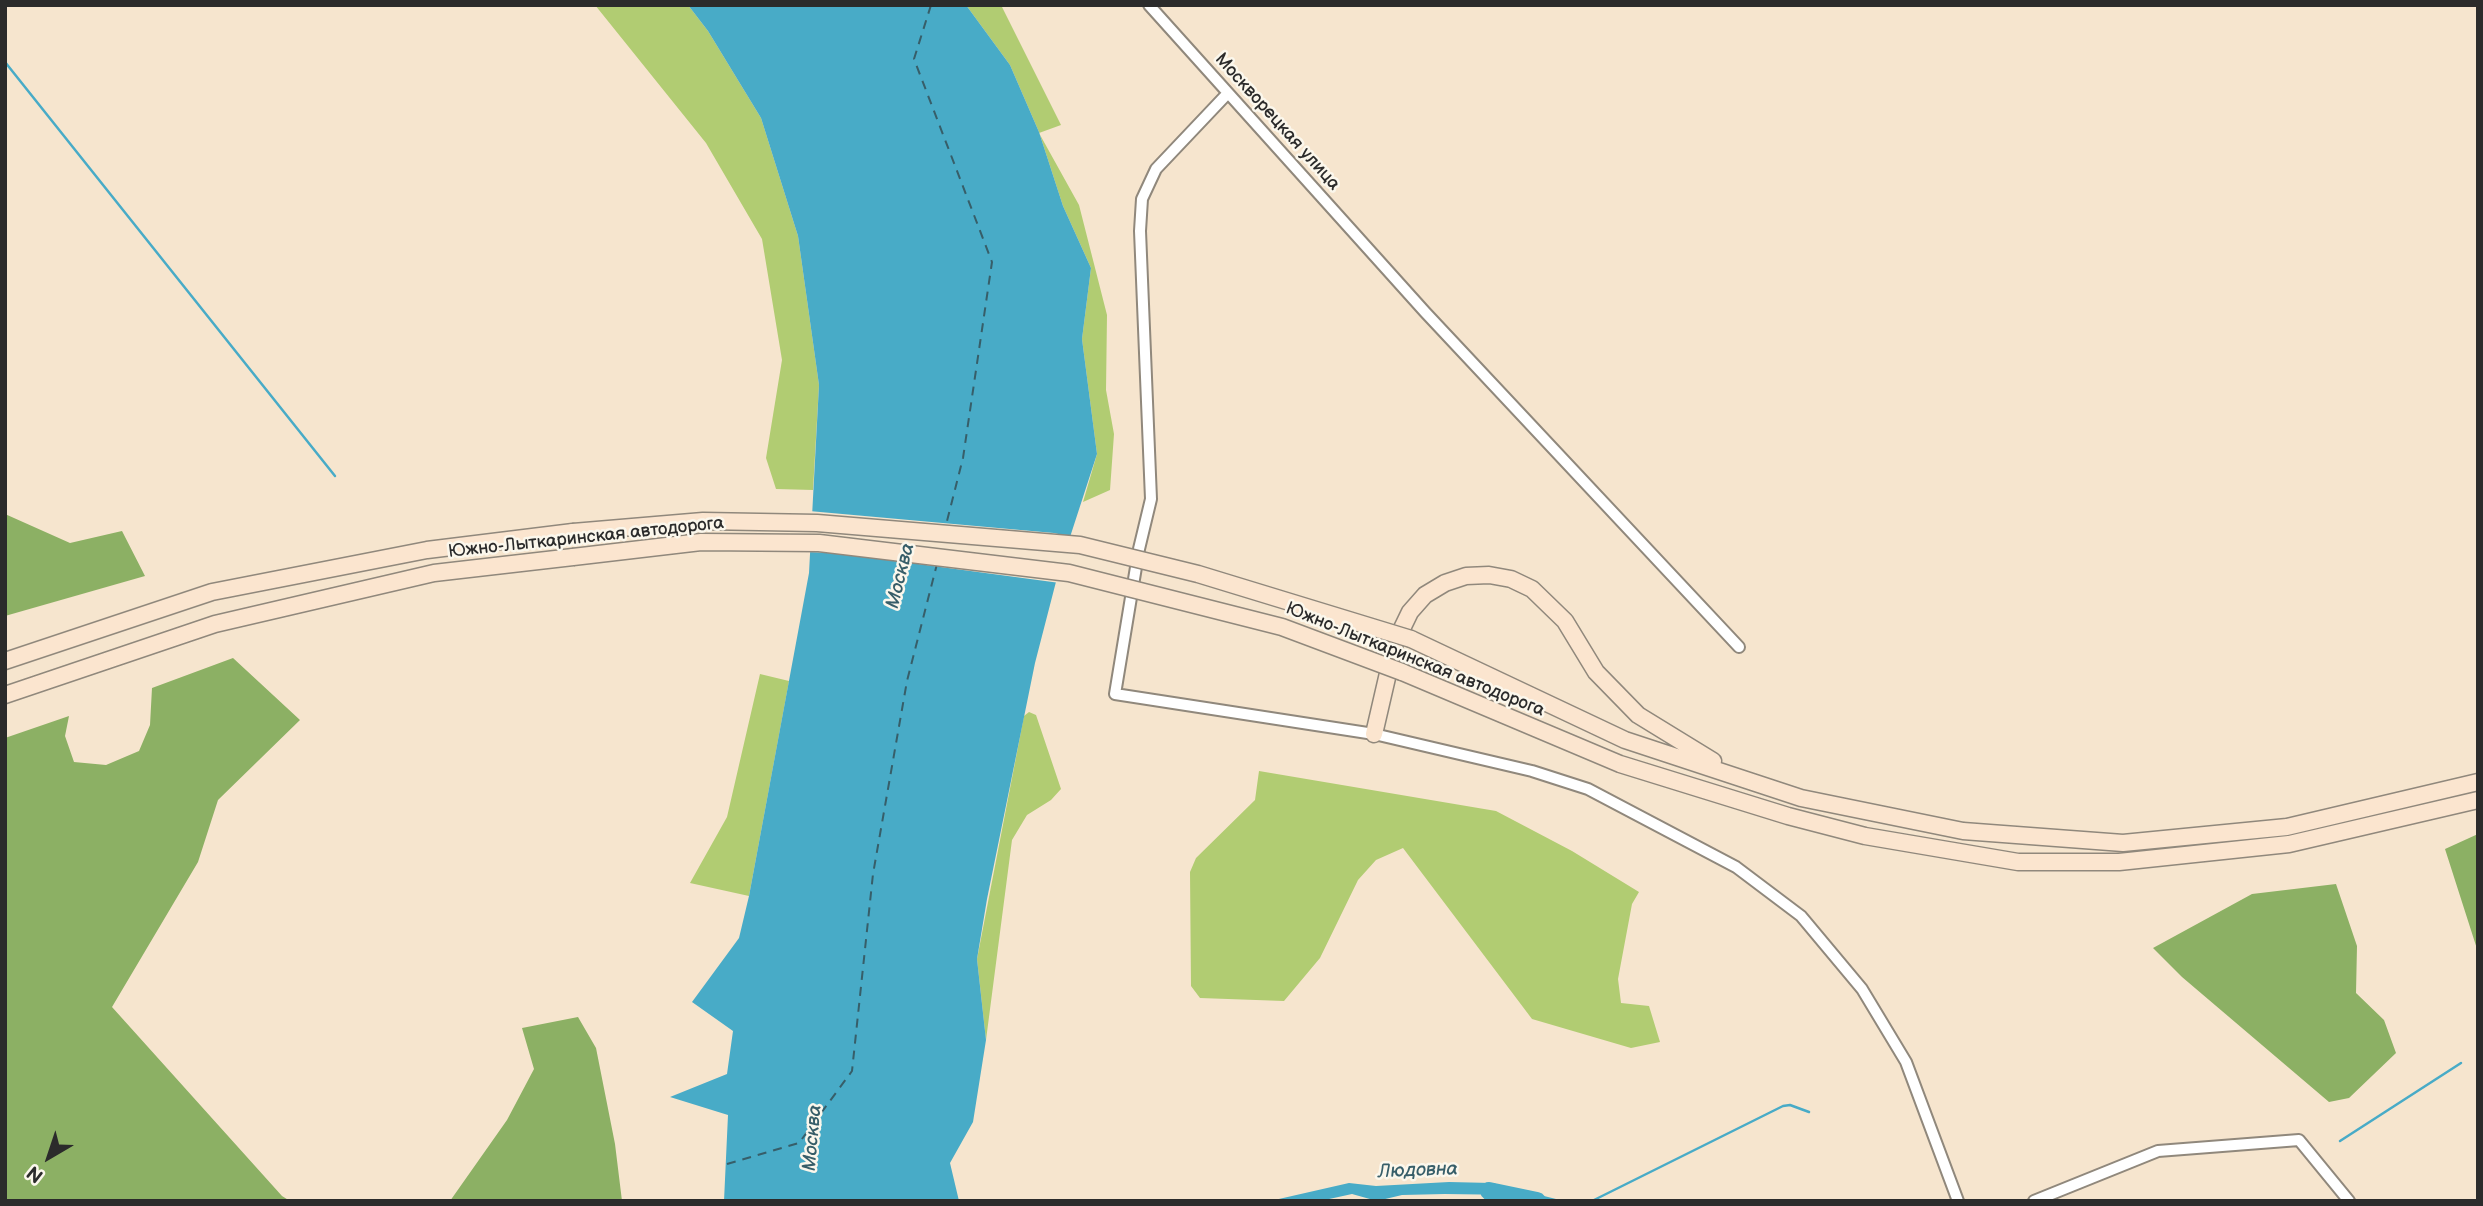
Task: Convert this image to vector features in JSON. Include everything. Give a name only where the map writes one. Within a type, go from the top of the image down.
[{"type":"main road","name":"Южно-Лыткаринская автодорога","points":[[5,661],[212,592],[427,550],[573,532],[703,521],[817,523],[1080,545],[1211,578],[1411,639],[1625,740],[1801,798],[1963,831],[2123,843],[2287,827],[2478,782]]},
{"type":"main road","name":"Южно-Лыткаринская автодорога","points":[[5,695],[215,624],[433,573],[701,542],[819,543],[1069,573],[1282,627],[1402,672],[1620,764],[1788,816],[1865,836],[2018,862],[2119,862],[2290,844],[2478,800]]},
{"type":"main road","points":[[1374,734],[1395,643],[1410,612],[1425,595],[1445,583],[1466,576],[1500,576],[1532,589],[1557,613],[1596,671],[1638,715],[1681,744],[1756,783]]},
{"type":"street","name":"Москворецкая улица","points":[[1149,5],[1379,262],[1740,647]]},
{"type":"street","points":[[1228,93],[1156,169],[1142,199],[1140,231],[1151,499],[1115,694],[1374,734],[1532,771],[1588,789],[1663,826],[1736,867],[1801,916],[1862,989],[1906,1062],[1958,1201]]},
{"type":"street","points":[[2034,1201],[2158,1151],[2299,1140],[2349,1201]]},
{"type":"green space","points":[[595,5],[688,5],[708,31],[761,118],[798,236],[819,385],[813,490],[776,489],[766,458],[782,360],[762,239],[706,143]]},
{"type":"green space","points":[[966,5],[1001,5],[1061,125],[1039,133],[1010,65]]},
{"type":"green space","points":[[1040,134],[1079,205],[1107,315],[1106,390],[1114,434],[1110,490],[1083,502],[1097,454],[1082,339],[1091,268],[1063,206]]},
{"type":"green space","points":[[5,514],[70,543],[122,531],[145,576],[5,616]]},
{"type":"green space","points":[[233,658],[300,720],[218,800],[198,862],[112,1007],[282,1196],[290,1201],[5,1201],[5,738],[69,716],[65,736],[74,762],[106,765],[139,751],[150,725],[152,688]]},
{"type":"green space","points":[[760,674],[789,681],[749,896],[690,883],[727,817]]},
{"type":"green space","points":[[1029,712],[1036,715],[1061,789],[1051,800],[1027,815],[1012,840],[986,1040],[977,959],[1024,716]]},
{"type":"green space","points":[[1259,771],[1496,811],[1572,851],[1639,892],[1632,904],[1618,979],[1621,1003],[1649,1006],[1660,1042],[1631,1048],[1532,1019],[1403,848],[1376,860],[1358,880],[1320,958],[1284,1001],[1200,998],[1191,986],[1190,872],[1196,858],[1255,800]]},
{"type":"green space","points":[[2478,834],[2478,952],[2445,849]]},
{"type":"green space","points":[[2336,884],[2357,946],[2356,993],[2384,1020],[2396,1053],[2349,1098],[2329,1102],[2182,977],[2153,948],[2252,894]]},
{"type":"green space","points":[[578,1017],[596,1048],[615,1144],[622,1201],[450,1201],[507,1120],[534,1069],[522,1028]]},
{"type":"water","name":"Москва","points":[[688,5],[966,5],[1010,65],[1039,132],[1063,206],[1091,268],[1082,339],[1097,454],[1058,574],[1035,663],[987,899],[977,959],[986,1040],[973,1122],[950,1163],[959,1201],[724,1201],[728,1115],[670,1097],[727,1074],[733,1031],[692,1002],[739,938],[749,896],[809,573],[819,385],[798,236],[761,118],[708,31]]},
{"type":"water","points":[[1449,1182],[1492,1183],[1564,1201],[1532,1201],[1516,1195],[1445,1194],[1402,1195],[1377,1201],[1352,1194],[1320,1201],[1270,1201],[1349,1183],[1376,1186]]},
{"type":"pier","points":[[809,511],[1054,533],[1075,538],[1060,583],[836,553],[807,552]]},
{"type":"waterway","points":[[5,62],[335,476]]},
{"type":"waterway","points":[[2340,1141],[2461,1063]]},
{"type":"waterway","points":[[1592,1201],[1783,1106],[1790,1105],[1809,1112]]},
{"type":"waterway","name":"Людовна","points":[[1489,1191],[1537,1201]]},
{"type":"ferry route","points":[[931,5],[914,59],[992,262],[963,458],[946,525]]},
{"type":"ferry route","points":[[727,1164],[799,1143],[852,1071],[873,874],[907,681],[937,564]]}]
